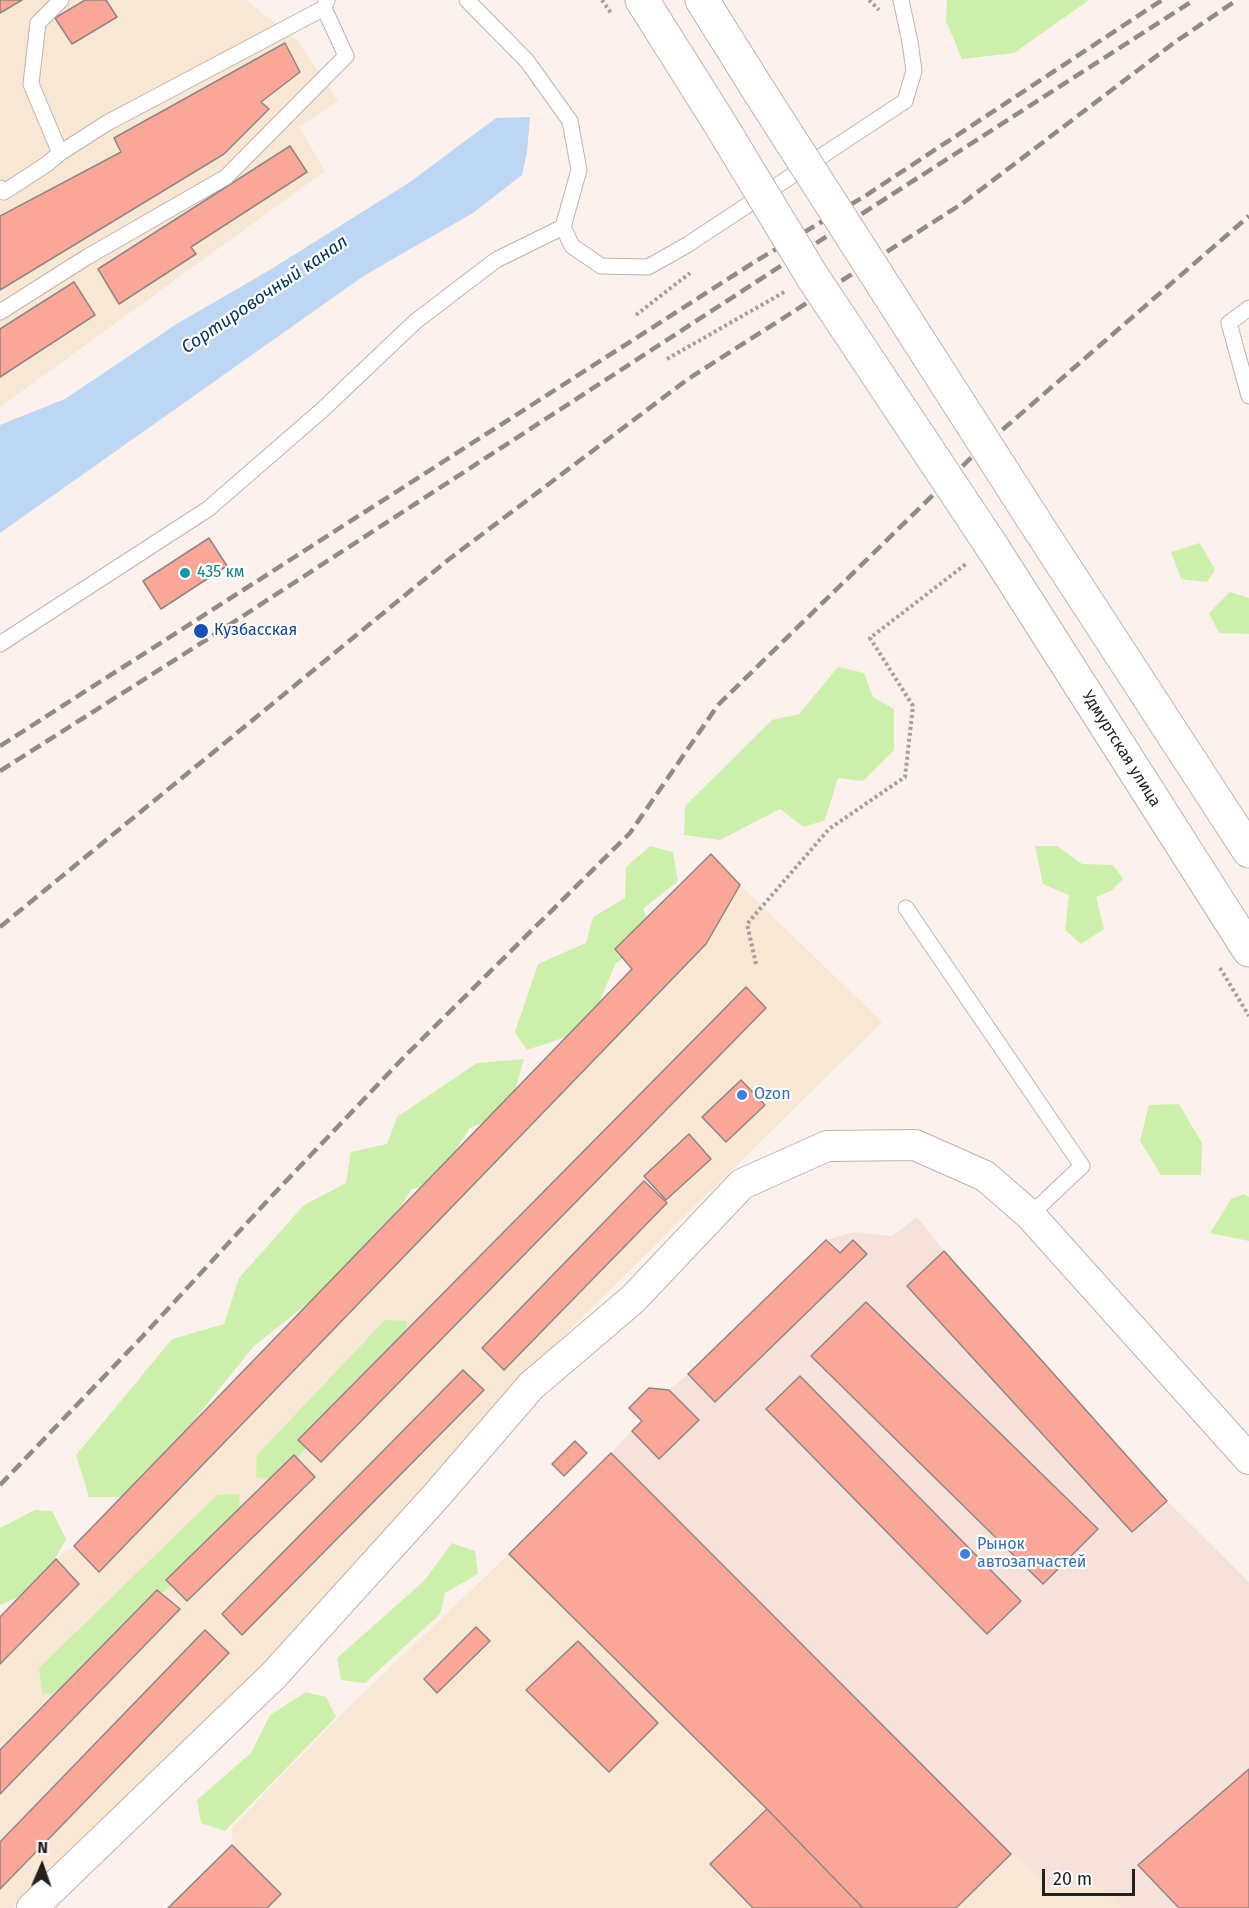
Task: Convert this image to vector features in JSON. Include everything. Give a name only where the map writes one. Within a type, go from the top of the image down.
[{"type":"main road","name":"Удмуртская улица","points":[[642,0],[772,207],[982,554],[1249,950]]},
{"type":"main road","points":[[702,0],[1033,519],[1249,851]]},
{"type":"street","points":[[32,1908],[274,1675],[437,1495],[531,1386],[633,1299],[742,1185],[827,1146],[915,1145],[985,1176],[1030,1215],[1249,1459]]},
{"type":"lane","points":[[60,153],[31,84],[38,23],[62,0]]},
{"type":"lane","points":[[466,0],[527,61],[570,121],[579,170],[563,227],[572,246],[601,266],[648,267],[687,244],[905,101],[914,71],[901,0]]},
{"type":"lane","points":[[0,312],[87,257],[225,177],[346,56],[325,4],[107,123],[60,153],[48,164],[1,191]]},
{"type":"lane","points":[[0,644],[208,509],[321,411],[416,321],[496,260],[563,227]]},
{"type":"lane","points":[[1249,308],[1229,323],[1249,396]]},
{"type":"lane","points":[[906,908],[1082,1166],[1030,1215]]},
{"type":"path","points":[[667,359],[812,276]]},
{"type":"path","points":[[756,964],[747,924],[829,829],[905,777],[913,706],[870,638],[982,554]]},
{"type":"shaded area","points":[[0,0],[246,0],[297,40],[338,101],[299,127],[325,171],[0,407]]},
{"type":"shaded area","points":[[711,854],[882,1022],[528,1371],[307,1624],[12,1908],[0,1908],[0,1617],[56,1559],[74,1546],[632,969],[615,949]]},
{"type":"shaded area","name":"Рынок автозапчастей","points":[[917,1217],[944,1251],[1167,1501],[1249,1582],[1249,1908],[1120,1908],[1097,1885],[1050,1888],[1011,1854],[611,1453],[641,1421],[629,1408],[649,1388],[669,1390],[826,1240],[854,1232],[892,1236]]},
{"type":"shaded area","points":[[611,1453],[1011,1854],[1050,1888],[1097,1885],[1120,1908],[168,1908],[232,1845],[232,1827],[354,1702]]},
{"type":"green space","points":[[947,0],[1089,0],[1014,53],[962,59],[946,21]]},
{"type":"green space","points":[[1200,543],[1215,570],[1207,582],[1181,579],[1171,552]]},
{"type":"green space","points":[[1230,592],[1249,598],[1249,634],[1219,633],[1209,613]]},
{"type":"green space","points":[[838,667],[864,673],[873,697],[894,709],[894,750],[863,781],[838,778],[825,820],[804,827],[780,809],[720,840],[684,835],[685,806],[772,720],[799,714]]},
{"type":"green space","points":[[650,846],[673,852],[678,881],[643,909],[655,937],[616,963],[587,1030],[527,1050],[515,1032],[538,964],[586,943],[593,917],[625,898],[626,867]]},
{"type":"green space","points":[[1035,846],[1057,846],[1082,864],[1113,865],[1123,879],[1111,891],[1096,897],[1104,929],[1081,944],[1065,930],[1069,895],[1043,884]]},
{"type":"green space","points":[[524,1059],[509,1112],[470,1128],[433,1185],[412,1189],[369,1255],[254,1346],[132,1497],[89,1497],[76,1455],[172,1339],[224,1324],[239,1278],[304,1205],[346,1183],[351,1152],[387,1144],[397,1117],[477,1063]]},
{"type":"green space","points":[[1179,1104],[1202,1143],[1201,1175],[1161,1175],[1140,1141],[1149,1105]]},
{"type":"green space","points":[[1244,1194],[1249,1197],[1249,1241],[1210,1233],[1231,1199]]},
{"type":"green space","points":[[385,1320],[407,1321],[407,1338],[277,1480],[256,1477],[257,1455]]},
{"type":"green space","points":[[239,1494],[240,1513],[67,1692],[42,1694],[39,1668],[217,1495]]},
{"type":"green space","points":[[35,1510],[52,1511],[66,1539],[38,1589],[0,1605],[0,1528]]},
{"type":"green space","points":[[452,1543],[475,1551],[478,1574],[445,1593],[440,1614],[365,1683],[341,1680],[337,1658],[424,1581]]},
{"type":"green space","points":[[306,1692],[326,1697],[336,1717],[225,1831],[201,1823],[197,1800],[251,1753],[270,1715]]},
{"type":"water","name":"Сортировочный канал","points":[[530,117],[527,152],[522,175],[473,213],[365,275],[0,533],[0,425],[65,399],[175,325],[273,268],[410,182],[496,118]]},
{"type":"building","points":[[0,0],[22,0],[0,13]]},
{"type":"building","points":[[85,0],[106,0],[117,17],[72,44],[55,18]]},
{"type":"building","points":[[285,43],[300,72],[261,102],[269,109],[224,154],[0,290],[0,216],[121,152],[114,138]]},
{"type":"building","points":[[290,146],[307,172],[191,247],[196,254],[119,304],[98,269]]},
{"type":"building","points":[[74,282],[95,315],[0,377],[0,329]]},
{"type":"building","name":"435 км","points":[[209,538],[227,566],[161,609],[143,581]]},
{"type":"building","points":[[711,854],[740,885],[706,944],[99,1572],[74,1546],[632,969],[615,949]]},
{"type":"building","points":[[746,987],[766,1008],[321,1462],[298,1440]]},
{"type":"building","points":[[741,1080],[765,1105],[726,1142],[702,1117]]},
{"type":"building","points":[[689,1134],[711,1159],[666,1200],[644,1176]]},
{"type":"building","points":[[644,1181],[667,1203],[504,1370],[482,1348]]},
{"type":"building","points":[[826,1240],[840,1253],[853,1240],[867,1254],[715,1402],[688,1374]]},
{"type":"building","points":[[944,1251],[1167,1501],[1132,1532],[907,1286]]},
{"type":"building","points":[[866,1302],[1098,1529],[1043,1584],[811,1356]]},
{"type":"building","points":[[463,1370],[484,1390],[242,1635],[222,1614]]},
{"type":"building","points":[[800,1376],[1021,1601],[987,1634],[766,1409]]},
{"type":"building","points":[[649,1388],[669,1390],[699,1420],[659,1459],[632,1431],[642,1421],[629,1408]]},
{"type":"building","points":[[575,1441],[587,1453],[564,1476],[552,1464]]},
{"type":"building","points":[[611,1453],[1011,1854],[956,1908],[863,1908],[767,1809],[509,1554]]},
{"type":"building","points":[[294,1455],[315,1477],[187,1601],[166,1580]]},
{"type":"building","points":[[56,1559],[79,1584],[0,1664],[0,1617]]},
{"type":"building","points":[[157,1590],[180,1609],[0,1794],[0,1750]]},
{"type":"building","points":[[476,1627],[490,1641],[437,1693],[424,1679]]},
{"type":"building","points":[[205,1630],[229,1653],[0,1889],[0,1842]]},
{"type":"building","points":[[578,1641],[658,1723],[609,1772],[526,1690]]},
{"type":"building","points":[[1249,1769],[1249,1908],[1179,1908],[1138,1865]]},
{"type":"building","points":[[767,1809],[863,1908],[753,1908],[710,1864]]},
{"type":"building","points":[[232,1845],[281,1894],[267,1908],[168,1908]]},
{"type":"railway","points":[[0,746],[756,261],[865,196],[1162,0]]},
{"type":"railway","points":[[0,771],[1194,0]]},
{"type":"railway","points":[[0,927],[448,560],[688,379],[963,203],[1175,42],[1237,0]]},
{"type":"railway","points":[[0,1485],[406,1055],[630,833],[718,705],[978,451],[1249,216]]},
{"type":"place","name":"435 км","points":[[185,573]]},
{"type":"place","name":"Кузбасская","points":[[201,631]]},
{"type":"place","name":"Ozon","points":[[742,1095]]},
{"type":"place","name":"Рынок автозапчастей","points":[[965,1554]]}]
